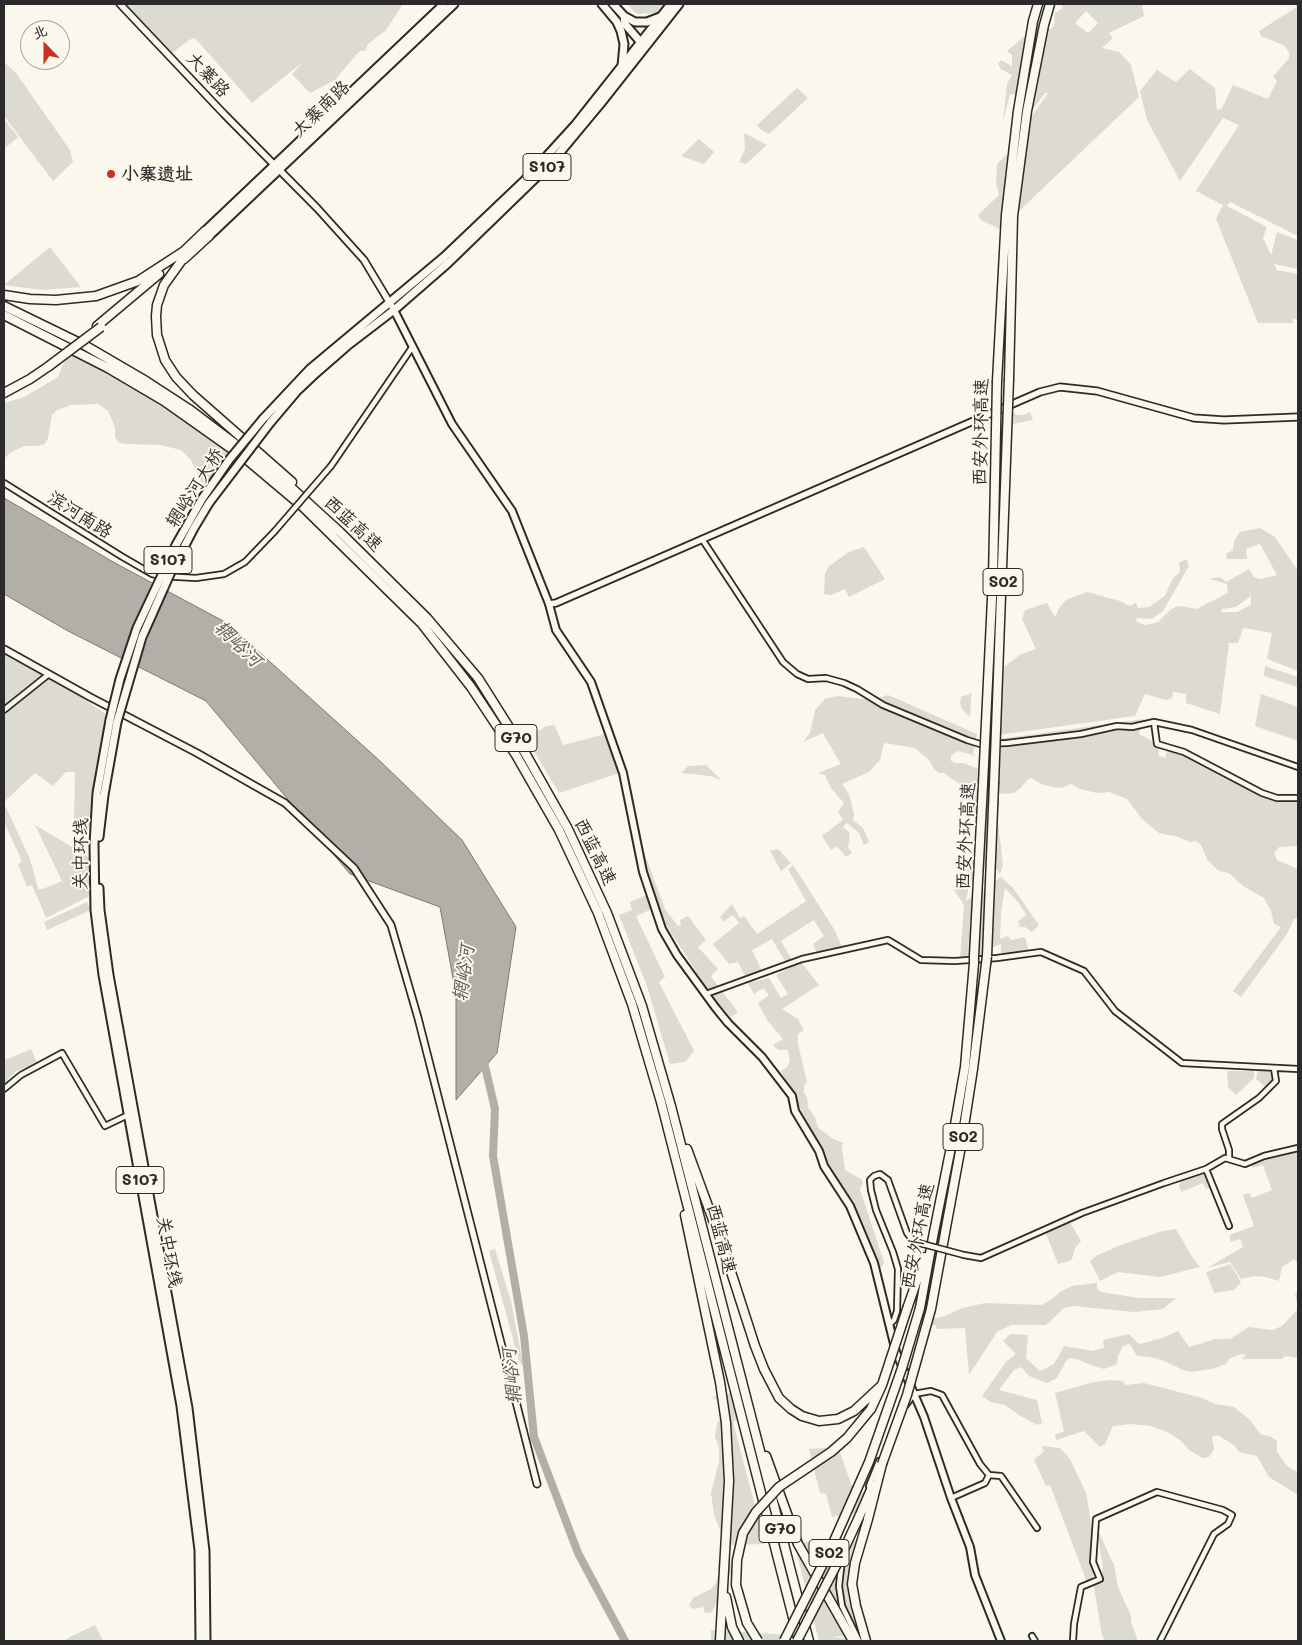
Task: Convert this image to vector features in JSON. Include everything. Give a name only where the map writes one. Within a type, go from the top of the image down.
[{"type":"highway","name":"西安外环高速","points":[[784,1641],[830,1550],[869,1462],[902,1368],[920,1308],[965,1067],[974,960],[993,578],[997,381],[1006,216],[1018,111],[1038,4]]},
{"type":"highway","name":"西安外环高速","points":[[798,1641],[840,1558],[882,1464],[907,1395],[931,1309],[972,1079],[986,960],[1009,379],[1013,216],[1027,111],[1050,4]]},
{"type":"highway","points":[[4,295],[56,300],[96,296],[138,281],[207,234]]},
{"type":"highway","points":[[4,394],[30,379],[99,326],[182,260],[207,234]]},
{"type":"highway","points":[[99,326],[184,251]]},
{"type":"highway","points":[[182,260],[164,285],[157,305],[157,335],[166,360],[176,377],[193,395],[279,469],[316,504],[340,532]]},
{"type":"highway","name":"西蓝高速","points":[[4,306],[86,346],[190,408],[276,474],[340,532],[434,625],[478,678],[524,751],[568,829],[607,913],[642,1006],[671,1106],[809,1641]]},
{"type":"highway","name":"西蓝高速","points":[[4,315],[46,335],[138,385],[183,414],[246,459],[303,507],[422,624],[471,687],[516,755],[559,830],[598,913],[628,995],[661,1102],[798,1641]]},
{"type":"highway","points":[[4,319],[46,335]]},
{"type":"highway","points":[[4,389],[48,365]]},
{"type":"highway","points":[[661,1102],[720,1382],[726,1423],[729,1481],[720,1641]]},
{"type":"highway","points":[[671,1106],[723,1247],[755,1346],[771,1386],[785,1405],[802,1416],[819,1421],[838,1419],[854,1411],[882,1385]]},
{"type":"highway","points":[[758,1641],[746,1623],[736,1585],[737,1560],[743,1533],[756,1512],[779,1487],[831,1452],[854,1431],[871,1410],[882,1385],[932,1236]]},
{"type":"highway","points":[[751,1417],[798,1544],[852,1641]]},
{"type":"highway","points":[[866,1641],[852,1584],[855,1564],[882,1464]]},
{"type":"highway","points":[[724,1572],[727,1604],[732,1627],[739,1641]]},
{"type":"main road","name":"大寨南路","points":[[277,168],[444,4]]},
{"type":"main road","name":"大寨南路","points":[[207,234],[454,4]]},
{"type":"main road","points":[[602,4],[621,32],[624,44],[622,67]]},
{"type":"main road","points":[[613,4],[643,45]]},
{"type":"main road","name":"S107","points":[[266,421],[316,373],[347,346],[394,310],[469,243],[552,162],[602,103],[643,45],[660,17],[671,4]]},
{"type":"main road","name":"S107","points":[[266,421],[310,369],[444,257],[525,180],[576,124],[622,67],[679,4]]},
{"type":"main road","points":[[616,22],[624,20],[642,22],[655,20],[660,17]]},
{"type":"main road","points":[[394,310],[452,424],[512,511],[549,604],[556,630],[591,682],[623,773],[643,872],[662,929],[677,955],[728,1024],[762,1057],[792,1096],[795,1111],[819,1151],[824,1166],[850,1206],[874,1263],[896,1352],[924,1417],[951,1498],[970,1547],[974,1575],[1001,1641]]},
{"type":"main road","name":"辋峪河大桥","points":[[113,721],[142,637],[173,566],[209,503],[266,421]]},
{"type":"main road","name":"关中环线","points":[[113,721],[97,793],[94,844],[95,910],[103,975],[181,1406],[199,1550],[200,1641]]},
{"type":"main road","name":"关中环线","points":[[113,721],[98,843],[100,910],[116,1012],[188,1408],[205,1551],[206,1641]]},
{"type":"street","name":"大寨路","points":[[120,4],[317,208],[364,260],[394,310]]},
{"type":"street","name":"滨河南路","points":[[4,483],[61,520],[144,569],[161,576],[173,578],[206,578],[224,574],[245,562],[332,466],[413,346]]},
{"type":"street","points":[[549,604],[556,603],[1040,392],[1060,387],[1097,391],[1194,418],[1224,420],[1298,417]]},
{"type":"street","points":[[702,539],[783,662],[797,674],[808,679],[826,678],[844,683],[883,706],[967,740],[980,744],[1007,742],[1081,734],[1116,726],[1132,727],[1154,722],[1192,730],[1298,767]]},
{"type":"street","points":[[4,649],[197,753],[284,803],[354,868],[391,925],[421,1028],[537,1484]]},
{"type":"street","points":[[4,710],[49,674]]},
{"type":"street","points":[[1154,722],[1157,744],[1184,752],[1262,793],[1277,798],[1298,798]]},
{"type":"street","points":[[706,994],[802,960],[888,940],[922,960],[955,961],[1041,952],[1084,971],[1115,1011],[1182,1063],[1298,1069]]},
{"type":"street","points":[[4,1089],[21,1075],[62,1053],[105,1126],[128,1115]]},
{"type":"street","points":[[1229,1160],[1229,1150],[1222,1124],[1259,1098],[1276,1081],[1274,1068]]},
{"type":"street","points":[[889,1325],[894,1320],[897,1311],[898,1269],[876,1210],[870,1180],[874,1176],[880,1174],[888,1180],[907,1233],[911,1238],[919,1243],[981,1258],[1091,1210],[1148,1188],[1206,1169],[1225,1158],[1245,1164],[1264,1156],[1298,1148]]},
{"type":"street","points":[[1206,1169],[1229,1226]]},
{"type":"street","points":[[859,1641],[842,1606],[840,1586],[843,1548],[900,1412],[914,1394],[931,1391],[942,1395],[980,1464],[988,1475],[1002,1476],[1037,1528]]},
{"type":"street","points":[[951,1498],[985,1484],[988,1475]]},
{"type":"street","points":[[1073,1641],[1074,1624],[1081,1587],[1100,1579],[1093,1562],[1096,1519],[1157,1492],[1223,1510],[1232,1515],[1228,1524],[1214,1534],[1160,1641]]},
{"type":"street","points":[[1032,1636],[1034,1641]]},
{"type":"shaded area","points":[[126,4],[403,4],[386,30],[368,44],[365,51],[360,51],[335,80],[310,93],[292,74],[304,61],[252,103],[195,38],[189,40],[172,53]]},
{"type":"shaded area","points":[[627,4],[667,4],[659,13],[637,14]]},
{"type":"shaded area","points":[[1061,4],[1142,4],[1144,16],[1109,33],[1113,38],[1102,48],[1119,52],[1131,65],[1139,97],[1000,229],[981,220],[978,215],[999,195],[996,184],[997,164],[1007,154],[1023,156],[1027,123],[1048,93],[1045,93],[1028,116],[1030,97],[1010,94],[1003,122],[1007,84],[1012,75],[1001,69],[998,64],[1001,60],[1012,66],[1012,55],[1007,51],[1036,27],[1050,29],[1054,26],[1055,13],[1063,8]],"holes":[[[1086,11],[1098,23],[1088,33],[1075,23]]]},
{"type":"shaded area","points":[[1294,4],[1298,4],[1298,236],[1230,202],[1227,206],[1267,227],[1263,238],[1271,255],[1277,232],[1298,240],[1298,269],[1274,264],[1277,270],[1298,274],[1298,319],[1293,319],[1293,323],[1258,323],[1216,219],[1223,205],[1196,191],[1239,125],[1223,118],[1180,181],[1147,120],[1140,91],[1157,70],[1176,82],[1190,69],[1215,88],[1217,110],[1222,108],[1233,85],[1268,99],[1277,81],[1273,77],[1289,58],[1289,53],[1285,46],[1261,36],[1259,31],[1297,7]]},
{"type":"shaded area","points":[[4,62],[16,73],[70,150],[73,162],[53,181],[4,116]]},
{"type":"shaded area","points":[[797,88],[808,98],[769,134],[761,130],[757,125]]},
{"type":"shaded area","points":[[4,119],[18,137],[4,149]]},
{"type":"shaded area","points":[[744,133],[767,145],[746,164],[739,162],[745,149]]},
{"type":"shaded area","points":[[699,139],[714,152],[704,164],[681,156]]},
{"type":"shaded area","points":[[50,247],[81,287],[43,290],[4,285]]},
{"type":"shaded area","points":[[68,353],[132,385],[229,452],[204,487],[191,460],[181,450],[160,445],[120,443],[115,438],[115,427],[108,411],[98,404],[71,405],[57,410],[52,415],[48,438],[45,444],[24,446],[10,453],[5,458],[4,464],[4,403],[24,397],[58,377]]},
{"type":"shaded area","points":[[1002,408],[1016,415],[1024,415],[1030,412],[1033,420],[1013,424],[1011,430]]},
{"type":"shaded area","points":[[1260,528],[1275,537],[1298,571],[1298,671],[1267,659],[1272,633],[1243,628],[1238,643],[1229,643],[1220,714],[1186,703],[1186,694],[1173,692],[1172,698],[1166,700],[1145,694],[1135,716],[998,735],[993,728],[990,716],[1000,678],[988,674],[1004,667],[1021,654],[1036,649],[1022,619],[1025,610],[1047,603],[1055,617],[1066,600],[1087,592],[1120,601],[1130,606],[1136,603],[1138,608],[1149,607],[1165,596],[1173,578],[1180,572],[1179,563],[1186,559],[1189,566],[1163,611],[1152,619],[1137,618],[1136,621],[1144,625],[1158,622],[1175,607],[1181,606],[1196,609],[1228,593],[1227,584],[1210,579],[1220,577],[1226,582],[1249,569],[1254,577],[1261,579],[1277,575],[1260,544],[1246,549],[1247,559],[1227,559],[1226,554],[1233,550],[1234,541],[1240,532]],"holes":[[[1251,596],[1251,605],[1237,612],[1221,612],[1222,609],[1236,607]]]},
{"type":"shaded area","points":[[864,547],[885,579],[849,597],[845,589],[831,595],[824,594],[825,574],[829,566],[849,552]]},
{"type":"shaded area","points":[[4,650],[45,673],[4,706]]},
{"type":"shaded area","points":[[1265,666],[1298,677],[1298,687],[1264,676]]},
{"type":"shaded area","points":[[48,675],[106,714],[90,830],[74,823],[75,772],[66,772],[53,786],[35,773],[4,802],[4,710]]},
{"type":"shaded area","points":[[972,693],[970,717],[962,709],[960,703],[961,697]]},
{"type":"shaded area","points":[[1261,694],[1298,707],[1298,741],[1255,726]]},
{"type":"shaded area","points":[[888,695],[977,734],[973,754],[976,756],[958,751],[951,756],[951,761],[963,763],[998,776],[999,739],[1144,719],[1139,734],[1160,745],[1158,755],[1165,758],[1168,747],[1279,800],[1298,800],[1298,846],[1279,847],[1274,854],[1277,860],[1298,869],[1298,918],[1294,919],[1287,934],[1241,997],[1233,991],[1281,927],[1274,924],[1271,911],[1264,898],[1243,886],[1229,873],[1219,871],[1208,861],[1201,845],[1196,841],[1190,842],[1176,836],[1159,833],[1142,819],[1127,799],[1109,792],[1097,793],[1080,789],[1071,784],[1062,788],[1052,787],[1041,784],[1031,778],[1014,793],[1000,794],[983,787],[990,791],[995,801],[1000,802],[997,813],[1003,865],[1000,874],[995,868],[987,868],[970,881],[966,862],[979,839],[987,837],[967,806],[973,784],[958,783],[944,773],[939,773],[934,769],[929,760],[915,748],[884,743],[880,760],[869,772],[842,784],[849,794],[854,814],[853,820],[863,828],[869,842],[864,845],[859,833],[847,823],[843,827],[850,833],[848,847],[852,853],[846,857],[837,846],[831,850],[822,836],[843,820],[838,812],[844,803],[831,788],[825,775],[818,773],[841,764],[823,733],[803,742],[810,733],[815,710],[825,699],[837,696],[873,700]]},
{"type":"shaded area","points":[[552,719],[563,745],[613,732],[622,772],[559,793],[526,738],[547,726],[554,725]]},
{"type":"shaded area","points":[[706,765],[722,781],[711,776],[681,773],[688,766]]},
{"type":"shaded area","points":[[4,803],[30,859],[38,889],[43,889],[62,881],[35,825],[89,857],[90,896],[46,918],[32,885],[27,887],[18,864],[22,861],[4,822]]},
{"type":"shaded area","points":[[640,841],[665,909],[678,926],[681,924],[680,920],[688,916],[706,940],[698,947],[718,969],[711,976],[719,988],[708,990],[663,920],[647,880]]},
{"type":"shaded area","points":[[778,849],[791,863],[781,871],[770,851]]},
{"type":"shaded area","points":[[793,865],[834,929],[843,949],[817,953],[813,944],[824,936],[814,920],[781,941],[794,963],[788,966],[772,939],[752,950],[765,977],[747,980],[738,962],[729,964],[713,944],[739,923],[733,915],[723,922],[720,917],[732,904],[740,918],[744,916],[757,934],[806,901],[788,869]]},
{"type":"shaded area","points":[[1001,877],[1013,888],[1039,925],[1032,932],[1025,927],[1020,927],[1018,921],[1026,915],[1019,903],[1005,888],[1001,912],[1000,939],[1008,936],[1011,940],[1025,937],[1029,951],[1001,958],[1001,944],[987,950],[994,961],[960,959],[964,905],[954,890],[970,881],[966,901]]},
{"type":"shaded area","points":[[647,895],[652,909],[636,916],[665,977],[659,982],[694,1051],[685,1062],[670,1064],[647,986],[619,915],[632,910],[630,902]]},
{"type":"shaded area","points":[[87,902],[91,910],[47,930],[44,922]]},
{"type":"shaded area","points":[[801,962],[819,985],[782,1009],[798,1019],[804,1030],[798,1034],[798,1044],[807,1082],[804,1086],[804,1093],[807,1097],[808,1107],[815,1117],[818,1128],[843,1143],[845,1170],[861,1179],[863,1183],[860,1189],[884,1262],[881,1269],[781,1071],[787,1067],[790,1061],[788,1050],[778,1050],[773,1045],[783,1039],[767,1020],[758,1003],[769,995],[763,988],[754,994],[748,983],[769,978],[781,998],[788,994],[776,975]]},
{"type":"shaded area","points":[[721,990],[738,1012],[731,1017],[714,999],[714,992]]},
{"type":"shaded area","points":[[31,1049],[37,1063],[15,1072],[4,1084],[4,1059]]},
{"type":"shaded area","points":[[1258,1070],[1276,1072],[1278,1081],[1269,1090],[1256,1079]]},
{"type":"shaded area","points":[[1227,1071],[1254,1071],[1254,1078],[1236,1095],[1228,1087]]},
{"type":"shaded area","points":[[1298,1148],[1298,1264],[1294,1259],[1282,1267],[1279,1281],[1255,1276],[1241,1279],[1230,1262],[1207,1268],[1243,1247],[1240,1239],[1231,1242],[1229,1235],[1254,1226],[1243,1195],[1249,1193],[1252,1198],[1272,1190],[1263,1165],[1253,1168],[1251,1163]]},
{"type":"shaded area","points":[[1207,1170],[1214,1186],[1206,1189],[1203,1183],[1181,1192],[1179,1185],[1181,1181]]},
{"type":"shaded area","points":[[1069,1221],[1081,1241],[1075,1248],[1072,1259],[1058,1264],[1045,1231]]},
{"type":"shaded area","points":[[1176,1229],[1200,1267],[1160,1277],[1118,1272],[1100,1281],[1090,1261],[1096,1256],[1123,1244],[1163,1231]]},
{"type":"shaded area","points":[[495,1249],[511,1301],[524,1368],[519,1361],[489,1251]]},
{"type":"shaded area","points":[[1230,1264],[1241,1282],[1234,1290],[1214,1293],[1206,1272]]},
{"type":"shaded area","points":[[1097,1283],[1097,1289],[1101,1292],[1139,1298],[1176,1298],[1163,1309],[1134,1312],[1073,1306],[1064,1308],[1046,1325],[1011,1325],[997,1332],[969,1375],[965,1328],[937,1329],[936,1325],[919,1329],[930,1312],[932,1319],[945,1316],[962,1308],[985,1303],[1041,1305],[1072,1286]]},
{"type":"shaded area","points":[[1295,1293],[1298,1293],[1298,1309]]},
{"type":"shaded area","points":[[1298,1309],[1298,1358],[1285,1356],[1282,1359],[1242,1359],[1246,1355],[1241,1354],[1229,1359],[1226,1364],[1212,1369],[1191,1372],[1162,1360],[1137,1356],[1130,1344],[1123,1346],[1118,1356],[1117,1364],[1104,1369],[1069,1358],[1057,1378],[1047,1383],[1029,1376],[1021,1367],[1014,1370],[999,1390],[1037,1400],[1042,1423],[1037,1425],[1005,1405],[991,1402],[982,1396],[1006,1362],[1016,1354],[1003,1341],[1010,1334],[1028,1335],[1026,1358],[1040,1371],[1054,1364],[1064,1346],[1092,1351],[1104,1348],[1103,1340],[1129,1334],[1139,1344],[1162,1338],[1178,1331],[1189,1347],[1216,1339],[1230,1339],[1249,1327],[1273,1330],[1282,1326]]},
{"type":"shaded area","points":[[1123,1381],[1126,1385],[1144,1383],[1202,1398],[1215,1404],[1234,1407],[1251,1421],[1260,1434],[1277,1441],[1277,1452],[1288,1467],[1298,1472],[1298,1495],[1269,1477],[1257,1456],[1239,1452],[1235,1446],[1218,1435],[1212,1437],[1214,1450],[1209,1457],[1203,1458],[1190,1451],[1181,1441],[1169,1433],[1151,1426],[1130,1424],[1113,1426],[1105,1444],[1100,1447],[1084,1431],[1056,1440],[1055,1435],[1064,1431],[1055,1393],[1094,1382]]},
{"type":"shaded area","points":[[732,1393],[739,1419],[733,1422],[765,1544],[726,1545],[714,1515],[711,1493],[719,1462],[719,1448],[715,1436],[717,1424],[722,1414],[720,1403],[712,1397]]},
{"type":"shaded area","points":[[1041,1446],[1060,1448],[1070,1459],[1086,1493],[1099,1570],[1087,1582],[1050,1485],[1046,1486],[1034,1460],[1044,1451]]},
{"type":"shaded area","points":[[838,1447],[854,1492],[874,1491],[860,1538],[858,1513],[832,1517],[826,1494],[820,1493],[809,1449]]},
{"type":"shaded area","points":[[1097,1531],[1114,1564],[1118,1587],[1131,1616],[1131,1622],[1138,1641],[1105,1641],[1102,1635],[1093,1581],[1101,1576],[1103,1567]]},
{"type":"shaded area","points":[[862,1540],[853,1581],[857,1610],[871,1638],[847,1637],[836,1568],[844,1636],[831,1637],[873,1641],[819,1641],[794,1543],[828,1541],[832,1545],[833,1541]]},
{"type":"shaded area","points":[[729,1559],[733,1569],[712,1612],[705,1613],[703,1607],[692,1609],[689,1605],[693,1598],[711,1589],[716,1583],[718,1562]]},
{"type":"shaded area","points":[[95,1625],[103,1641],[64,1641],[70,1637]]},
{"type":"shaded area","points":[[711,1630],[789,1635],[791,1641],[711,1641]]},
{"type":"water","points":[[4,498],[115,563],[227,623],[380,761],[462,840],[516,927],[497,1053],[456,1100],[456,995],[440,907],[350,874],[206,701],[68,631],[4,594]]},
{"type":"pier","points":[[153,580],[168,589],[156,613],[137,669],[122,661]]},
{"type":"waterway","name":"辋峪河","points":[[483,1058],[495,1109],[493,1156],[524,1336],[534,1437],[578,1553],[625,1641]]},
{"type":"place","name":"小寨遗址","points":[[111,174]]}]
